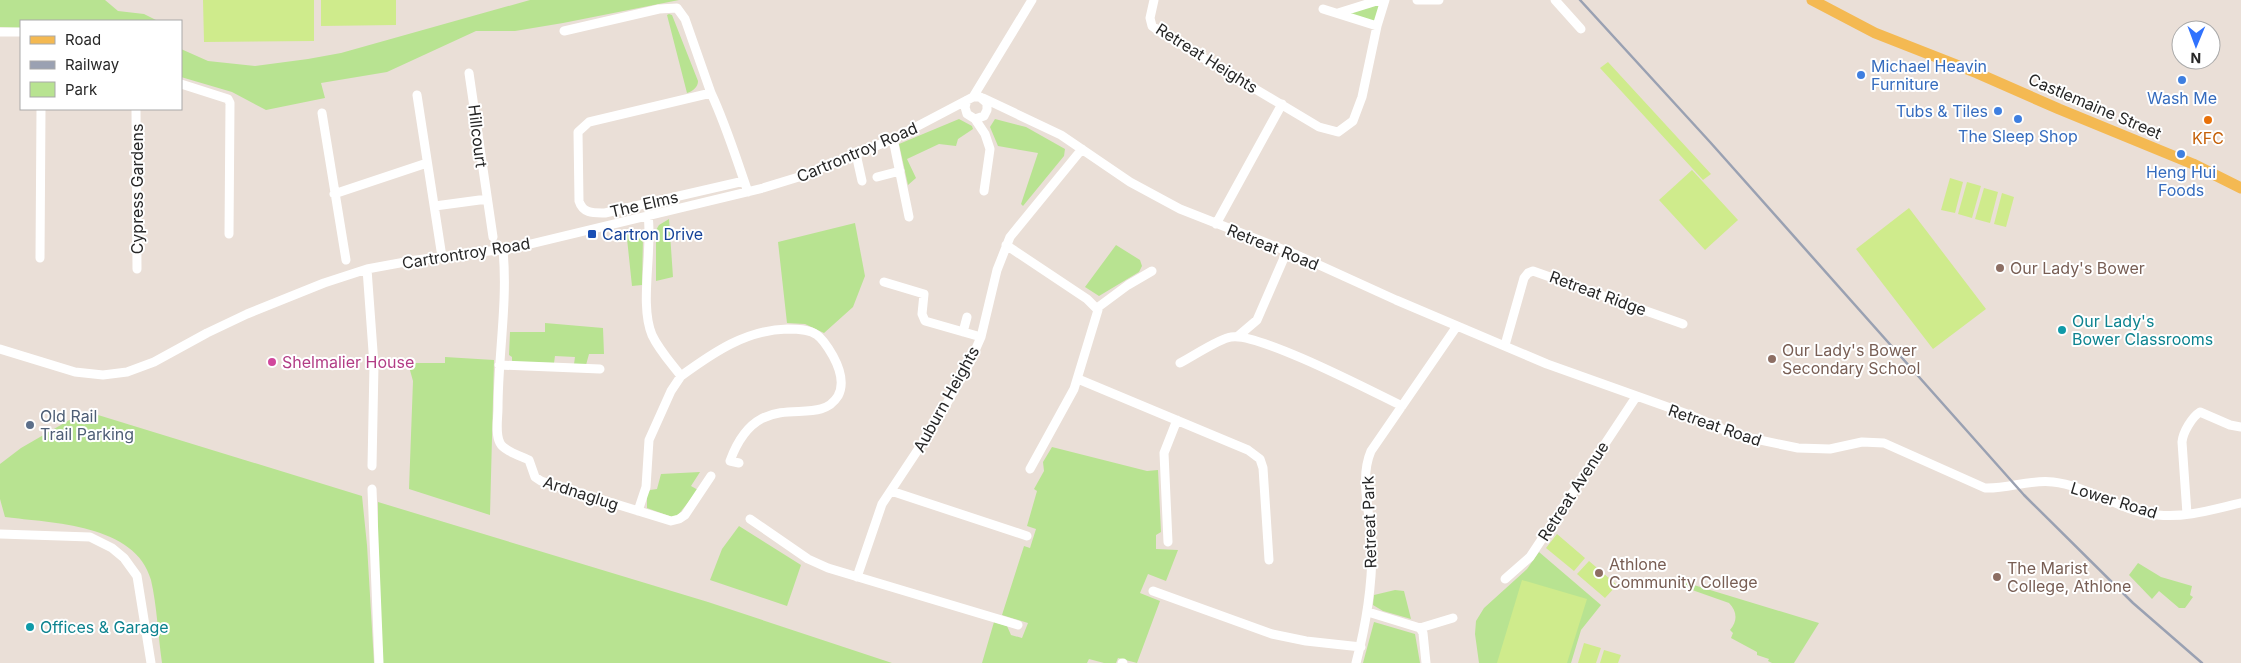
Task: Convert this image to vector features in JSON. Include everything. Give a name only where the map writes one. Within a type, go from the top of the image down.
[{"type":"main road","name":"Castlemaine Street","points":[[1812,0],[1875,33],[2193,164],[2241,188]]},
{"type":"street","points":[[982,114],[970,117],[965,107],[976,96],[1032,0]]},
{"type":"street","name":"Retreat Heights","points":[[1154,0],[1150,18],[1152,26],[1319,127],[1338,132],[1346,128],[1353,121],[1362,97],[1377,26],[1385,0]]},
{"type":"street","points":[[1337,13],[1380,0]]},
{"type":"street","points":[[1417,0],[1439,0]]},
{"type":"street","points":[[1554,0],[1581,29]]},
{"type":"street","points":[[564,31],[658,9],[677,8],[685,19],[711,93],[730,138],[748,192]]},
{"type":"street","points":[[1323,9],[1377,26]]},
{"type":"street","points":[[0,32],[20,32]]},
{"type":"street","name":"Hillcourt","points":[[469,73],[493,237]]},
{"type":"street","points":[[182,84],[228,99],[230,103],[229,234]]},
{"type":"street","name":"The Elms","points":[[711,93],[589,122],[581,127],[577,137],[579,204],[590,213],[606,213],[744,180]]},
{"type":"street","points":[[417,95],[442,257]]},
{"type":"street","points":[[976,96],[991,152],[984,191]]},
{"type":"street","name":"Retreat Road","points":[[976,96],[1047,128],[1082,149],[1145,192],[1216,224],[1287,251],[1457,326],[1505,345],[1545,368],[1690,415],[1736,435],[1771,444],[1798,448],[1830,449],[1862,442],[1884,443],[1985,488],[2017,485]]},
{"type":"street","name":"Cartrontroy Road","points":[[0,349],[75,372],[103,375],[127,372],[154,362],[241,317],[324,283],[367,269],[442,257],[503,250],[748,192],[789,180],[893,139],[976,96]]},
{"type":"street","points":[[1216,224],[1282,104]]},
{"type":"street","points":[[40,258],[41,110]]},
{"type":"street","name":"Cypress Gardens","points":[[136,110],[137,269]]},
{"type":"street","name":"Retreat Road","points":[[982,114],[1010,111]]},
{"type":"street","name":"Cartrontroy Road","points":[[938,116],[966,112]]},
{"type":"street","points":[[322,113],[346,260]]},
{"type":"street","points":[[893,139],[909,217]]},
{"type":"street","name":"Auburn Heights","points":[[857,577],[880,509],[952,396],[970,362],[981,337],[997,270],[1006,245],[1015,230],[1082,149]]},
{"type":"street","points":[[856,154],[866,180],[900,170]]},
{"type":"street","points":[[334,194],[427,163]]},
{"type":"street","points":[[435,206],[487,199]]},
{"type":"street","points":[[648,216],[650,242],[648,321],[656,343],[681,376],[733,342],[765,330],[793,329],[817,335],[832,354],[840,374],[841,389],[836,398],[822,408],[775,413],[756,421],[745,431],[735,448],[730,461],[739,463]]},
{"type":"street","points":[[1006,245],[1087,299],[1097,308],[1098,315],[1078,379],[1030,469]]},
{"type":"street","name":"Ardnaglug","points":[[503,250],[504,272],[499,365],[498,432],[499,442],[502,446],[529,460],[537,479],[668,520],[679,519],[685,515],[711,476]]},
{"type":"street","points":[[1237,337],[1257,320],[1287,251]]},
{"type":"street","points":[[367,269],[374,365],[372,466]]},
{"type":"street","points":[[1097,308],[1128,285],[1152,271]]},
{"type":"street","name":"Retreat Ridge","points":[[1505,345],[1524,278],[1528,272],[1533,271],[1683,324]]},
{"type":"street","points":[[884,282],[924,294],[922,314],[925,321],[981,337]]},
{"type":"street","points":[[963,332],[967,317]]},
{"type":"street","name":"Retreat Park","points":[[1356,663],[1368,612],[1372,547],[1367,494],[1368,459],[1371,451],[1457,326]]},
{"type":"street","points":[[1180,363],[1230,336],[1237,337],[1256,341],[1309,362],[1402,406]]},
{"type":"street","points":[[499,365],[600,369]]},
{"type":"street","name":"Ardnaglug","points":[[638,511],[647,475],[649,440],[671,391],[681,376]]},
{"type":"street","points":[[1078,379],[1248,450],[1260,459],[1263,468],[1269,560]]},
{"type":"street","name":"Retreat Avenue","points":[[1505,579],[1530,557],[1636,398]]},
{"type":"street","points":[[2187,514],[2182,439],[2184,434],[2200,412],[2230,425],[2241,427]]},
{"type":"street","points":[[1168,542],[1164,453],[1176,420]]},
{"type":"street","name":"Lower Road","points":[[2017,485],[2038,481],[2055,482],[2135,510],[2157,515],[2187,514],[2241,503]]},
{"type":"street","points":[[372,489],[379,663]]},
{"type":"street","points":[[891,491],[1028,536]]},
{"type":"street","points":[[750,519],[816,563],[1018,625]]},
{"type":"street","points":[[0,534],[90,537],[112,548],[124,558],[137,576],[151,663]]},
{"type":"street","points":[[1153,591],[1272,634],[1306,641],[1361,647]]},
{"type":"street","points":[[1368,612],[1420,628],[1453,618]]},
{"type":"street","points":[[1420,628],[1426,663]]},
{"type":"green space","points":[[0,0],[105,0],[118,11],[144,14],[156,20],[20,20],[20,28],[0,27]]},
{"type":"green space","points":[[203,0],[314,0],[314,41],[204,42]]},
{"type":"green space","points":[[321,0],[396,0],[396,25],[321,26]]},
{"type":"green space","points":[[530,0],[679,0],[515,31],[476,31],[387,72],[321,83],[325,98],[266,110],[232,92],[182,77],[182,49],[208,61],[255,66],[341,53]]},
{"type":"green space","points":[[1380,0],[1377,26],[1337,13]]},
{"type":"green space","points":[[667,15],[672,15],[698,81],[695,88],[687,93]]},
{"type":"green space","points":[[1608,62],[1711,174],[1703,180],[1600,68]]},
{"type":"green space","points":[[959,119],[972,126],[973,129],[958,139],[956,146],[939,144],[907,159],[916,178],[908,185],[899,144]]},
{"type":"green space","points":[[995,119],[1026,127],[1065,149],[1064,156],[1023,206],[1021,204],[1038,153],[998,146],[990,127]]},
{"type":"green space","points":[[1692,170],[1738,220],[1705,250],[1659,200]]},
{"type":"green space","points":[[1950,178],[1963,182],[1955,213],[1941,210]]},
{"type":"green space","points":[[1967,182],[1981,186],[1972,218],[1958,214]]},
{"type":"green space","points":[[1984,188],[1998,192],[1990,223],[1975,219]]},
{"type":"green space","points":[[2002,193],[2014,197],[2006,227],[1994,224]]},
{"type":"green space","points":[[1909,208],[1986,309],[1933,349],[1856,249]]},
{"type":"green space","points":[[669,219],[673,277],[656,281],[656,230],[659,225]]},
{"type":"green space","points":[[855,223],[865,276],[853,307],[824,333],[805,324],[787,323],[778,242]]},
{"type":"green space","points":[[626,229],[638,230],[643,237],[642,285],[632,286]]},
{"type":"green space","points":[[1116,245],[1140,260],[1142,266],[1139,272],[1099,296],[1085,287]]},
{"type":"green space","points":[[545,323],[603,328],[604,354],[589,354],[586,365],[574,364],[575,357],[555,356],[554,363],[512,362],[512,357],[509,355],[510,332],[545,332]]},
{"type":"green space","points":[[445,357],[494,360],[490,515],[409,489],[413,381],[408,363],[445,363]]},
{"type":"green space","points":[[85,411],[362,496],[374,663],[162,663],[151,580],[142,561],[128,547],[110,537],[90,530],[5,517],[0,499],[0,464],[21,448]]},
{"type":"green space","points":[[1052,447],[1147,471],[1158,470],[1161,532],[1156,535],[1156,549],[1178,550],[1166,581],[1148,574],[1140,593],[1160,601],[1137,663],[1118,658],[1116,663],[1104,663],[1089,659],[1087,663],[982,663],[994,622],[1007,626],[1011,635],[1022,638],[1028,623],[1002,615],[1024,546],[1030,548],[1036,529],[1027,526],[1037,491],[1034,489],[1044,471],[1043,462]]},
{"type":"green space","points":[[700,472],[691,486],[698,490],[678,515],[672,517],[647,508],[647,494],[650,490],[657,489],[661,474]]},
{"type":"green space","points":[[378,502],[708,602],[892,663],[383,663],[378,574]]},
{"type":"green space","points":[[739,526],[801,565],[787,606],[710,580],[722,549]]},
{"type":"green space","points":[[1557,534],[1585,558],[1574,571],[1546,548]]},
{"type":"green space","points":[[1539,552],[1601,605],[1581,630],[1571,663],[1479,663],[1475,634],[1476,621],[1484,608],[1527,569]]},
{"type":"green space","points":[[1589,561],[1617,585],[1605,598],[1577,574]]},
{"type":"green space","points":[[2138,563],[2161,577],[2192,586],[2190,595],[2193,597],[2185,608],[2179,608],[2159,591],[2152,599],[2129,575]]},
{"type":"green space","points":[[1674,579],[1819,623],[1794,663],[1772,663],[1768,661],[1769,659],[1757,655],[1757,652],[1731,638],[1733,633],[1730,630],[1736,616],[1734,609],[1729,603],[1678,585]]},
{"type":"green space","points":[[1522,580],[1587,599],[1567,663],[1497,663]]},
{"type":"green space","points":[[1395,590],[1404,591],[1411,619],[1383,611],[1373,605],[1374,595]]},
{"type":"green space","points":[[1374,622],[1415,634],[1420,663],[1363,663]]},
{"type":"green space","points":[[1584,643],[1601,648],[1596,663],[1578,663]]},
{"type":"green space","points":[[1604,650],[1621,655],[1618,663],[1600,663]]},
{"type":"railway","points":[[1580,0],[1710,142],[2024,495],[2133,603],[2202,663]]},
{"type":"place","name":"Michael Heavin Furniture","points":[[1861,75]]},
{"type":"place","name":"Wash Me","points":[[2182,80]]},
{"type":"place","name":"Tubs & Tiles","points":[[1998,111]]},
{"type":"place","name":"The Sleep Shop","points":[[2018,119]]},
{"type":"place","name":"KFC","points":[[2208,120]]},
{"type":"place","name":"Heng Hui Foods","points":[[2181,154]]},
{"type":"place","name":"Cartron Drive","points":[[592,234]]},
{"type":"place","name":"Our Lady's Bower","points":[[2000,268]]},
{"type":"place","name":"Our Lady's Bower Classrooms","points":[[2062,330]]},
{"type":"place","name":"Our Lady's Bower Secondary School","points":[[1772,359]]},
{"type":"place","name":"Shelmalier House","points":[[272,362]]},
{"type":"place","name":"Old Rail Trail Parking","points":[[30,425]]},
{"type":"place","name":"Athlone Community College","points":[[1599,573]]},
{"type":"place","name":"The Marist College, Athlone","points":[[1997,577]]},
{"type":"place","name":"Offices & Garage","points":[[30,627]]}]
